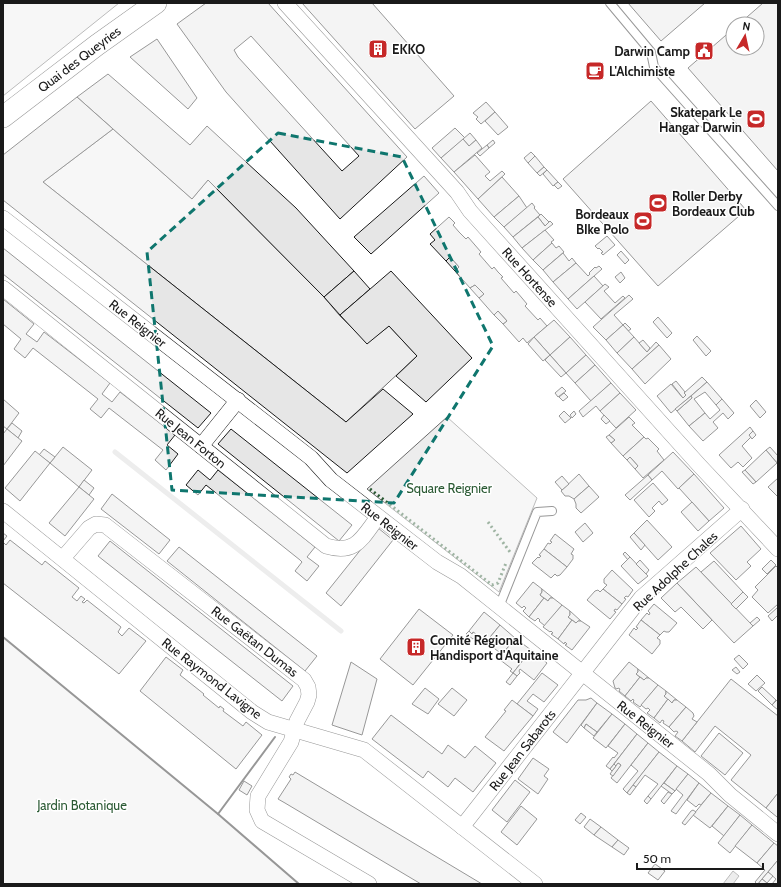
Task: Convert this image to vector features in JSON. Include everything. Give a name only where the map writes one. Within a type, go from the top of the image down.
[{"type":"main road","name":"Quai des Queyries","points":[[3,117],[146,8]]},
{"type":"street","name":"Rue Hortense","points":[[285,3],[457,192],[470,211],[699,466],[742,509],[778,549]]},
{"type":"street","name":"Rue Reignier","points":[[3,218],[311,458],[331,480],[378,517],[437,562],[461,576],[499,606],[709,774],[730,795],[778,834]]},
{"type":"street","name":"Rue Jean Forton","points":[[3,288],[326,546],[337,549],[349,548],[358,543],[378,517]]},
{"type":"street","points":[[201,446],[238,400]]},
{"type":"street","name":"Rue Adolphe Chales","points":[[582,673],[641,598],[742,509]]},
{"type":"street","name":"Rue Raymond Lavigne","points":[[3,511],[252,712],[268,722],[364,750],[535,884]]},
{"type":"street","name":"Rue Gaëtan Dumas","points":[[63,558],[88,528],[96,524],[105,525],[304,680],[308,688],[309,695],[291,742],[258,796],[257,810],[262,821],[369,884]]},
{"type":"street","name":"Rue Jean Sabarots","points":[[462,828],[582,673]]},
{"type":"lane","points":[[610,3],[651,52],[654,67],[778,206]]},
{"type":"lane","points":[[499,606],[537,512],[552,511]]},
{"type":"highlighted area","points":[[278,133],[402,157],[493,346],[394,503],[172,490],[147,252]]},
{"type":"green space","points":[[3,3],[119,3],[3,96]]},
{"type":"green space","points":[[113,129],[192,199],[208,180],[324,297],[340,316],[367,343],[389,326],[417,356],[346,422],[43,182]]},
{"type":"green space","name":"Square Reignier","points":[[447,417],[537,498],[499,592],[367,489]]},
{"type":"green space","name":"Jardin Botanique","points":[[3,637],[218,814],[299,884],[3,884]]},
{"type":"shaded area","points":[[733,871],[739,876],[733,884],[723,884]]},
{"type":"building","points":[[206,3],[268,3],[407,157],[340,219],[226,92],[177,24]],"holes":[[[251,36],[359,156],[342,171],[238,57],[234,50]]]},
{"type":"building","name":"EKKO","points":[[302,3],[372,3],[454,96],[415,129]]},
{"type":"building","points":[[628,3],[705,3],[661,41]]},
{"type":"building","name":"Skatepark Le Hangar Darwin","points":[[763,3],[778,3],[778,171],[688,68],[725,36],[725,56],[765,56],[765,16],[748,16]]},
{"type":"building","points":[[157,39],[197,98],[188,109],[130,57]]},
{"type":"building","points":[[108,74],[190,145],[207,126],[296,208],[354,271],[324,297],[208,180],[192,199],[77,97]]},
{"type":"building","points":[[77,97],[113,129],[43,182],[346,422],[383,389],[413,414],[347,473],[3,200],[3,155]]},
{"type":"building","points":[[651,101],[746,210],[658,286],[563,179]]},
{"type":"building","points":[[486,102],[495,112],[481,124],[476,119],[478,117],[473,113]]},
{"type":"building","points":[[495,112],[508,127],[498,135],[485,121]]},
{"type":"building","points":[[455,128],[465,138],[441,158],[432,148]]},
{"type":"building","points":[[470,133],[476,140],[469,146],[463,139]]},
{"type":"building","points":[[463,139],[469,146],[476,140],[482,148],[454,172],[441,158]]},
{"type":"building","points":[[493,140],[495,143],[489,148],[487,145]]},
{"type":"building","points":[[487,145],[489,148],[480,156],[477,153]]},
{"type":"building","points":[[531,152],[535,156],[528,163],[524,158]]},
{"type":"building","points":[[475,155],[490,172],[485,176],[490,181],[502,171],[505,174],[478,199],[454,172]]},
{"type":"building","points":[[535,156],[544,167],[537,173],[528,163]]},
{"type":"building","points":[[544,167],[547,170],[540,176],[537,173]]},
{"type":"building","points":[[547,170],[558,182],[553,186],[543,174]]},
{"type":"building","points":[[424,176],[439,193],[371,254],[354,237]]},
{"type":"building","points":[[502,177],[519,196],[494,217],[478,199]]},
{"type":"building","points":[[558,182],[562,186],[558,189],[554,185]]},
{"type":"building","points":[[519,196],[527,208],[504,227],[494,217]]},
{"type":"building","points":[[532,203],[540,215],[513,237],[504,227]]},
{"type":"building","points":[[541,214],[549,222],[545,226],[538,217]]},
{"type":"building","points":[[449,217],[455,223],[453,225],[459,232],[466,239],[468,237],[481,252],[479,254],[492,269],[494,267],[514,293],[516,291],[522,298],[527,304],[525,306],[538,320],[540,318],[547,326],[527,343],[523,338],[519,342],[503,324],[507,321],[498,311],[494,315],[479,298],[484,294],[475,285],[470,288],[455,271],[459,267],[450,257],[446,261],[430,244],[435,240],[430,234]]},
{"type":"building","points":[[538,217],[545,226],[550,221],[553,224],[522,248],[513,237]]},
{"type":"building","points":[[545,230],[554,240],[533,260],[522,248]]},
{"type":"building","points":[[607,236],[615,245],[603,255],[601,253],[603,252],[595,246]]},
{"type":"building","points":[[552,243],[556,248],[559,246],[564,252],[543,270],[533,260]]},
{"type":"building","points":[[3,248],[211,413],[198,428],[3,274]]},
{"type":"building","points":[[621,251],[629,260],[625,264],[617,255]]},
{"type":"building","points":[[563,253],[569,261],[572,258],[576,263],[553,282],[543,270]]},
{"type":"building","points":[[450,257],[459,267],[455,271],[446,261]]},
{"type":"building","points":[[576,263],[588,276],[595,267],[596,268],[599,266],[602,269],[568,299],[553,282]]},
{"type":"building","points":[[354,271],[370,289],[340,315],[324,297]]},
{"type":"building","points":[[391,271],[472,358],[426,402],[396,376],[417,356],[389,326],[367,344],[340,315]]},
{"type":"building","points":[[621,272],[625,278],[620,283],[615,277]]},
{"type":"building","points":[[594,276],[603,286],[577,309],[568,299]]},
{"type":"building","points":[[605,284],[609,287],[604,291],[615,303],[623,296],[625,298],[601,319],[585,302]]},
{"type":"building","points":[[475,285],[484,294],[479,298],[470,288]]},
{"type":"building","points":[[629,295],[633,299],[614,315],[623,325],[606,340],[593,327]]},
{"type":"building","points":[[3,299],[34,324],[26,334],[37,342],[44,332],[110,383],[102,394],[112,402],[120,392],[175,435],[167,445],[178,454],[166,470],[155,460],[163,450],[109,408],[101,418],[90,409],[98,399],[33,348],[25,358],[14,349],[21,339],[3,324]]},
{"type":"building","points":[[498,311],[507,321],[503,324],[494,315]]},
{"type":"building","points":[[658,317],[672,333],[667,338],[653,322]]},
{"type":"building","points":[[554,320],[570,337],[550,355],[534,337]]},
{"type":"building","points":[[625,323],[631,329],[628,331],[623,325]]},
{"type":"building","points":[[623,325],[634,337],[617,353],[606,340]]},
{"type":"building","points":[[697,336],[711,351],[706,356],[693,340]]},
{"type":"building","points":[[534,337],[550,355],[543,361],[528,344]]},
{"type":"building","points":[[570,337],[586,355],[566,373],[550,355]]},
{"type":"building","points":[[634,337],[647,352],[656,342],[659,345],[632,369],[617,353]]},
{"type":"building","points":[[643,340],[650,348],[647,352],[639,343]]},
{"type":"building","points":[[659,345],[671,359],[645,384],[632,369]]},
{"type":"building","points":[[550,355],[566,373],[561,377],[545,360]]},
{"type":"building","points":[[586,355],[595,365],[575,383],[566,373]]},
{"type":"building","points":[[595,365],[611,383],[591,401],[575,383]]},
{"type":"building","points":[[702,377],[707,382],[671,413],[657,396],[671,384],[683,398],[686,395],[684,393]]},
{"type":"building","points":[[676,381],[685,392],[684,393],[686,395],[683,398],[672,384]]},
{"type":"building","points":[[707,382],[722,399],[716,405],[705,392],[694,399],[705,413],[689,426],[677,411]]},
{"type":"building","points":[[611,383],[620,393],[600,411],[596,406],[583,417],[579,411]]},
{"type":"building","points":[[562,387],[566,391],[558,397],[555,393]]},
{"type":"building","points":[[564,393],[568,397],[563,401],[559,397]]},
{"type":"building","points":[[620,393],[636,410],[616,428],[600,411]]},
{"type":"building","points":[[691,396],[692,398],[677,411],[675,409]]},
{"type":"building","points":[[3,399],[19,413],[7,429],[3,426]]},
{"type":"building","points":[[722,399],[734,413],[728,419],[723,413],[713,422],[718,428],[703,441],[689,426],[705,413],[710,419],[720,410],[716,405]]},
{"type":"building","points":[[756,400],[766,412],[760,418],[750,406]]},
{"type":"building","points":[[564,411],[571,418],[565,423],[559,416]]},
{"type":"building","points":[[574,411],[576,414],[572,418],[570,415]]},
{"type":"building","points":[[604,415],[610,421],[606,424],[601,419]]},
{"type":"building","points":[[629,417],[635,423],[632,425],[644,437],[623,456],[611,443],[615,440],[609,435]]},
{"type":"building","points":[[12,423],[22,431],[18,438],[7,429]]},
{"type":"building","points":[[750,427],[753,431],[749,435],[751,437],[742,446],[752,458],[743,467],[738,462],[731,468],[719,455]]},
{"type":"building","points":[[7,429],[22,441],[3,466],[3,434]]},
{"type":"building","points":[[231,429],[352,525],[339,541],[218,444]]},
{"type":"building","points":[[753,431],[756,435],[752,439],[749,435]]},
{"type":"building","points":[[609,435],[615,440],[611,443],[606,437]]},
{"type":"building","points":[[644,437],[646,439],[648,438],[659,449],[657,451],[664,460],[643,478],[635,469],[638,466],[630,457],[627,460],[623,456]]},
{"type":"building","points":[[63,447],[92,470],[79,487],[50,463]]},
{"type":"building","points":[[770,447],[778,456],[777,463],[766,450]]},
{"type":"building","points":[[44,449],[55,457],[50,463],[39,455]]},
{"type":"building","points":[[766,450],[777,463],[756,482],[745,470]]},
{"type":"building","points":[[35,451],[50,463],[20,501],[5,488]]},
{"type":"building","points":[[673,452],[694,474],[678,489],[662,471],[652,480],[648,475]]},
{"type":"building","points":[[630,457],[638,466],[635,469],[627,460]]},
{"type":"building","points":[[198,470],[210,480],[218,470],[315,547],[307,557],[319,566],[307,581],[295,571],[302,562],[300,560],[206,485],[198,495],[186,485]]},
{"type":"building","points":[[745,470],[756,482],[753,484],[742,472]]},
{"type":"building","points":[[579,474],[589,486],[574,499],[569,496],[565,496],[561,491]]},
{"type":"building","points":[[694,474],[724,508],[709,521],[679,488]]},
{"type":"building","points":[[648,475],[652,480],[630,500],[625,495]]},
{"type":"building","points":[[562,476],[569,484],[562,490],[555,482]]},
{"type":"building","points":[[778,478],[778,497],[768,487]]},
{"type":"building","points":[[84,480],[94,488],[89,495],[79,487]]},
{"type":"building","points":[[653,483],[668,500],[662,505],[659,501],[652,508],[655,511],[649,517],[634,500]]},
{"type":"building","points":[[589,486],[599,497],[581,513],[576,508],[574,499]]},
{"type":"building","points":[[79,487],[94,499],[65,536],[49,523]]},
{"type":"building","points":[[112,494],[170,540],[159,554],[101,509]]},
{"type":"building","points":[[692,502],[709,521],[698,531],[681,512]]},
{"type":"building","points":[[647,520],[672,547],[658,560],[634,533]]},
{"type":"building","points":[[585,523],[593,533],[583,542],[575,532]]},
{"type":"building","points":[[741,526],[761,549],[747,562],[751,566],[736,580],[710,553]]},
{"type":"building","points":[[378,528],[393,540],[341,606],[326,593]]},
{"type":"building","points":[[3,533],[7,536],[3,541]]},
{"type":"building","points":[[634,533],[645,545],[641,550],[630,537]]},
{"type":"building","points":[[555,534],[574,549],[571,554],[573,555],[573,559],[567,567],[544,549],[548,543],[550,544],[552,542],[550,541]]},
{"type":"building","points":[[10,540],[42,565],[45,561],[79,588],[72,597],[77,601],[81,596],[85,599],[82,602],[84,603],[87,600],[121,627],[118,632],[122,636],[129,628],[146,641],[119,674],[3,583],[3,542],[6,545]]},
{"type":"building","points":[[110,541],[293,686],[282,701],[98,556]]},
{"type":"building","points":[[179,547],[317,656],[305,671],[167,561]]},
{"type":"building","points":[[544,549],[567,567],[560,575],[557,576],[555,574],[551,578],[532,563],[541,556],[539,555]]},
{"type":"building","points":[[625,552],[630,557],[628,560],[623,554]]},
{"type":"building","points":[[630,557],[648,576],[638,584],[621,566]]},
{"type":"building","points":[[640,560],[649,570],[646,574],[636,564]]},
{"type":"building","points":[[771,560],[776,565],[767,574],[762,569]]},
{"type":"building","points":[[714,561],[743,592],[731,604],[701,572]]},
{"type":"building","points":[[776,566],[778,568],[778,604],[768,613],[752,597],[758,590],[755,587]]},
{"type":"building","points":[[696,567],[753,626],[734,643],[677,583]]},
{"type":"building","points":[[612,570],[633,590],[628,597],[626,596],[624,598],[626,599],[622,604],[603,589],[607,585],[604,583],[604,579]]},
{"type":"building","points":[[533,582],[542,589],[540,595],[544,598],[529,617],[523,611],[526,608],[524,606],[522,608],[516,603]]},
{"type":"building","points":[[677,583],[712,620],[703,629],[681,607],[675,612],[661,598]]},
{"type":"building","points":[[542,589],[553,598],[550,598],[548,601],[540,595]]},
{"type":"building","points":[[603,589],[622,604],[617,610],[615,609],[614,611],[616,612],[610,619],[587,600],[595,591],[598,590],[600,592]]},
{"type":"building","points":[[743,592],[748,597],[736,609],[731,604]]},
{"type":"building","points":[[544,598],[548,601],[550,598],[553,598],[562,605],[545,626],[539,621],[540,620],[538,618],[535,621],[529,617]]},
{"type":"building","points":[[654,604],[677,623],[669,632],[664,631],[660,635],[641,620],[647,613],[649,615],[650,613],[648,611]]},
{"type":"building","points":[[562,605],[570,611],[570,615],[568,617],[572,620],[558,639],[551,634],[553,633],[551,631],[550,632],[543,627]]},
{"type":"building","points":[[778,607],[778,615],[772,621],[768,616]]},
{"type":"building","name":"Comité Régional Handisport d'Aquitaine","points":[[419,609],[453,635],[413,685],[380,659]]},
{"type":"building","points":[[570,611],[581,621],[576,623],[568,617],[570,615]]},
{"type":"building","points":[[484,612],[500,625],[486,642],[473,632],[472,634],[469,631]]},
{"type":"building","points":[[757,617],[760,620],[753,626],[750,623]]},
{"type":"building","points":[[572,620],[576,623],[581,621],[590,627],[572,650],[565,645],[567,644],[565,642],[564,644],[558,639]]},
{"type":"building","points":[[641,620],[660,635],[657,638],[660,640],[660,644],[652,654],[629,635],[634,628],[636,630],[638,628],[636,627]]},
{"type":"building","points":[[500,625],[515,638],[500,657],[497,655],[499,652],[486,642]]},
{"type":"building","points":[[469,631],[472,634],[473,632],[477,635],[473,639],[466,634]]},
{"type":"building","points":[[515,638],[531,650],[513,673],[510,671],[512,669],[499,659]]},
{"type":"building","points":[[531,650],[547,663],[534,680],[520,669],[520,673],[517,676],[513,673]]},
{"type":"building","points":[[739,655],[748,664],[743,669],[734,659]]},
{"type":"building","points":[[166,657],[183,670],[180,675],[219,708],[220,706],[224,709],[223,711],[243,726],[246,722],[262,735],[236,769],[140,691]]},
{"type":"building","points":[[351,662],[377,679],[362,735],[332,725]]},
{"type":"building","points":[[629,662],[638,669],[636,674],[640,677],[625,696],[619,691],[620,689],[615,688],[613,681]]},
{"type":"building","points":[[736,667],[740,672],[737,674],[732,670]]},
{"type":"building","points":[[638,669],[649,678],[644,680],[636,674]]},
{"type":"building","points":[[513,673],[517,676],[510,685],[506,682]]},
{"type":"building","points":[[542,673],[558,685],[544,702],[533,694],[527,701],[538,709],[533,716],[517,704]]},
{"type":"building","points":[[757,675],[765,683],[756,691],[748,684]]},
{"type":"building","points":[[640,677],[644,680],[649,678],[658,685],[640,707],[633,702],[633,699],[631,701],[625,696]]},
{"type":"building","points":[[731,679],[778,716],[778,793],[766,808],[731,780],[751,755],[715,726],[695,752],[682,741]]},
{"type":"building","points":[[658,685],[666,691],[664,696],[668,699],[654,718],[647,713],[650,710],[648,708],[646,709],[641,705]]},
{"type":"building","points":[[762,687],[776,700],[772,705],[758,691]]},
{"type":"building","points":[[425,688],[439,699],[428,714],[412,704]]},
{"type":"building","points":[[452,688],[467,700],[454,716],[438,704]]},
{"type":"building","points":[[666,691],[677,700],[674,700],[672,703],[664,696]]},
{"type":"building","points":[[591,698],[597,703],[567,743],[553,732],[578,700],[586,700]]},
{"type":"building","points":[[668,699],[672,703],[674,700],[677,700],[686,707],[669,727],[663,723],[664,721],[662,720],[660,723],[654,718]]},
{"type":"building","points":[[512,700],[533,716],[504,751],[485,737],[506,711],[504,710]]},
{"type":"building","points":[[777,700],[778,701],[778,710],[772,705]]},
{"type":"building","points":[[597,703],[612,714],[597,732],[586,724],[584,728],[581,725]]},
{"type":"building","points":[[686,707],[693,713],[694,716],[692,719],[697,722],[682,741],[675,736],[678,732],[674,732],[669,727]]},
{"type":"building","points":[[612,714],[625,724],[606,748],[593,738]]},
{"type":"building","points":[[391,715],[442,754],[448,745],[465,758],[475,746],[496,763],[473,792],[455,778],[448,787],[428,771],[423,778],[372,739]]},
{"type":"building","points":[[586,724],[597,732],[594,736],[584,728]]},
{"type":"building","points":[[625,724],[637,734],[610,769],[606,766],[618,753],[608,746]]},
{"type":"building","points":[[719,733],[743,753],[725,775],[701,756]]},
{"type":"building","points":[[637,734],[648,743],[617,783],[611,778],[621,765],[618,763],[616,766],[614,764]]},
{"type":"building","points":[[648,743],[659,752],[627,793],[623,789],[638,771],[631,765]]},
{"type":"building","points":[[659,752],[677,766],[651,799],[648,796],[658,784],[645,775],[636,787],[633,785]]},
{"type":"building","points":[[533,758],[549,769],[544,776],[548,779],[538,794],[518,779]]},
{"type":"building","points":[[618,763],[621,765],[613,776],[610,774]]},
{"type":"building","points":[[614,764],[616,766],[612,771],[610,769]]},
{"type":"building","points":[[677,766],[688,774],[675,791],[664,783]]},
{"type":"building","points":[[295,772],[482,884],[421,884],[278,799],[291,779],[289,777]]},
{"type":"building","points":[[688,774],[699,783],[676,814],[671,811],[683,795],[676,789]]},
{"type":"building","points":[[515,780],[530,792],[507,822],[492,810]]},
{"type":"building","points":[[244,781],[252,786],[247,795],[239,790]]},
{"type":"building","points":[[664,783],[675,791],[672,794],[661,786]]},
{"type":"building","points":[[699,783],[711,793],[701,805],[699,804],[696,807],[687,800]]},
{"type":"building","points":[[633,785],[636,787],[630,795],[627,793]]},
{"type":"building","points":[[668,792],[672,794],[664,804],[661,801]]},
{"type":"building","points":[[711,793],[728,806],[710,828],[693,815]]},
{"type":"building","points":[[778,793],[778,815],[777,817],[766,808]]},
{"type":"building","points":[[648,796],[651,799],[647,804],[644,801]]},
{"type":"building","points":[[521,806],[537,819],[517,845],[501,832]]},
{"type":"building","points":[[728,806],[740,815],[724,836],[712,826]]},
{"type":"building","points":[[693,810],[696,812],[685,825],[682,823],[691,811]]},
{"type":"building","points":[[581,813],[586,817],[580,824],[575,820]]},
{"type":"building","points":[[740,815],[752,825],[730,853],[718,843]]},
{"type":"building","points":[[590,819],[601,827],[594,835],[584,827]]},
{"type":"building","points":[[752,825],[774,843],[757,863],[735,846]]},
{"type":"building","points":[[601,827],[618,840],[612,847],[594,835]]},
{"type":"building","points":[[618,840],[629,848],[624,855],[612,847]]},
{"type":"building","points":[[774,843],[778,846],[778,860],[757,884],[755,882],[765,870],[757,863]]},
{"type":"building","points":[[778,860],[778,884],[772,884],[776,879],[768,872]]},
{"type":"building","points":[[655,864],[665,871],[658,880],[648,873]]},
{"type":"building","points":[[768,872],[773,876],[767,883],[762,879]]},
{"type":"building","points":[[762,879],[767,883],[758,884]]},
{"type":"waterway","points":[[115,452],[341,631]]},
{"type":"hedge","points":[[370,489],[492,585],[498,583],[506,563]]},
{"type":"hedge","points":[[488,522],[510,552]]},
{"type":"wall","points":[[3,637],[218,814],[299,884]]},
{"type":"wall","points":[[218,814],[275,737]]},
{"type":"place","name":"EKKO","points":[[378,49]]},
{"type":"place","name":"Darwin Camp","points":[[704,51]]},
{"type":"place","name":"L'Alchimiste","points":[[595,71]]},
{"type":"place","name":"Skatepark Le Hangar Darwin","points":[[756,119]]},
{"type":"place","name":"Roller Derby Bordeaux Club","points":[[658,203]]},
{"type":"place","name":"Bordeaux BIke Polo","points":[[643,221]]},
{"type":"place","name":"Comité Régional Handisport d'Aquitaine","points":[[416,647]]}]
